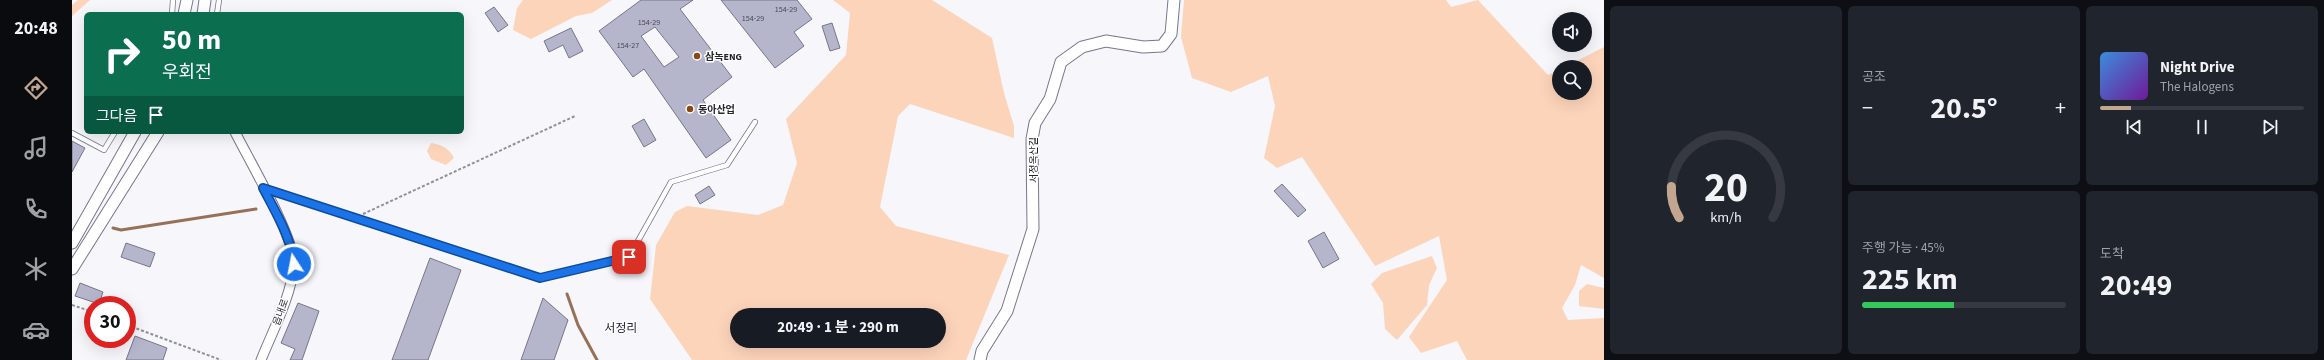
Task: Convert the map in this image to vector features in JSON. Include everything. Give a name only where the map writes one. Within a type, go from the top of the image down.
[{"type":"street","points":[[184,12],[187,0]]},
{"type":"street","points":[[203,12],[205,0]]},
{"type":"street","name":"서정옥산길","points":[[980,360],[982,351],[1006,312],[1033,229],[1032,139],[1035,124],[1050,99],[1061,62],[1082,47],[1106,41],[1143,47],[1162,46],[1171,34],[1174,0]]},
{"type":"street","points":[[72,243],[134,134]]},
{"type":"street","points":[[72,269],[157,134]]},
{"type":"street","name":"읍내로","points":[[236,134],[285,232],[292,251],[294,264],[282,308],[261,360]]},
{"type":"lane","points":[[172,12],[173,0]]},
{"type":"lane","points":[[217,12],[219,0]]},
{"type":"lane","points":[[263,188],[540,278],[629,257],[671,182],[727,165],[755,122]]},
{"type":"lane","points":[[72,134],[104,150],[115,134]]},
{"type":"path","points":[[360,219],[365,212],[575,116]]},
{"type":"path","points":[[72,305],[84,309]]},
{"type":"path","points":[[136,328],[221,360]]},
{"type":"shaded area","points":[[78,0],[90,0],[72,16],[72,5]]},
{"type":"shaded area","points":[[523,0],[612,0],[592,13],[576,16],[531,39],[513,30],[517,8]]},
{"type":"shaded area","points":[[833,0],[932,0],[992,38],[1004,93],[1014,126],[1014,138],[910,104],[898,116],[880,207],[896,226],[1009,255],[966,360],[692,360],[650,299],[656,245],[675,212],[687,206],[758,215],[783,205],[797,163],[786,119],[846,55],[850,13]]},
{"type":"shaded area","points":[[1184,0],[1446,0],[1451,7],[1478,0],[1548,75],[1552,73],[1552,100],[1592,100],[1592,60],[1579,60],[1604,47],[1604,278],[1581,265],[1575,285],[1562,308],[1568,320],[1604,318],[1604,360],[1467,360],[1457,341],[1421,353],[1409,337],[1447,280],[1439,236],[1375,266],[1302,157],[1277,168],[1264,158],[1275,106],[1268,76],[1231,92],[1192,78],[1181,37]]},
{"type":"shaded area","points":[[431,143],[445,148],[454,158],[446,165],[431,159],[427,151]]},
{"type":"shaded area","points":[[1432,256],[1437,268],[1429,285],[1427,305],[1397,340],[1385,329],[1383,303],[1371,284],[1382,273]]},
{"type":"shaded area","points":[[1587,284],[1604,288],[1604,309],[1579,306],[1579,291]]},
{"type":"building","points":[[641,0],[693,0],[680,9],[732,77],[703,100],[731,140],[706,158],[644,69],[633,77],[599,31]],"holes":[[[655,27],[679,57],[664,67],[641,36]]]},
{"type":"building","points":[[721,0],[797,0],[812,19],[794,32],[804,46],[775,68]]},
{"type":"building","points":[[494,7],[508,25],[498,32],[485,13]]},
{"type":"building","points":[[832,23],[840,48],[830,51],[822,26]]},
{"type":"building","points":[[571,28],[583,51],[569,58],[563,45],[549,52],[544,41]]},
{"type":"building","points":[[644,119],[656,140],[644,147],[632,126]]},
{"type":"building","points":[[72,141],[85,148],[72,172]]},
{"type":"building","points":[[1282,184],[1306,210],[1298,217],[1274,191]]},
{"type":"building","points":[[709,186],[715,195],[700,204],[695,195]]},
{"type":"building","points":[[1324,232],[1339,259],[1323,268],[1308,241]]},
{"type":"building","points":[[126,243],[155,253],[150,267],[121,257]]},
{"type":"building","points":[[430,258],[461,270],[428,360],[392,360]]},
{"type":"building","points":[[80,283],[103,292],[102,296],[84,296],[84,299],[75,296]]},
{"type":"building","points":[[543,298],[568,320],[554,360],[521,360]]},
{"type":"building","points":[[298,303],[319,311],[302,360],[290,360],[295,349],[281,343]]},
{"type":"building","points":[[136,336],[167,348],[163,360],[126,360],[130,348],[136,348]]},
{"type":"waterway","points":[[113,228],[121,230],[256,209]]},
{"type":"waterway","points":[[567,294],[578,325],[597,360]]},
{"type":"place","name":"삼녹ENG","points":[[697,56]]},
{"type":"place","name":"동아산업","points":[[690,109]]},
{"type":"district","name":"서정리","points":[[621,328]]},
{"type":"route","points":[[294,264],[292,251],[285,232],[263,188],[540,278],[629,257]]}]
